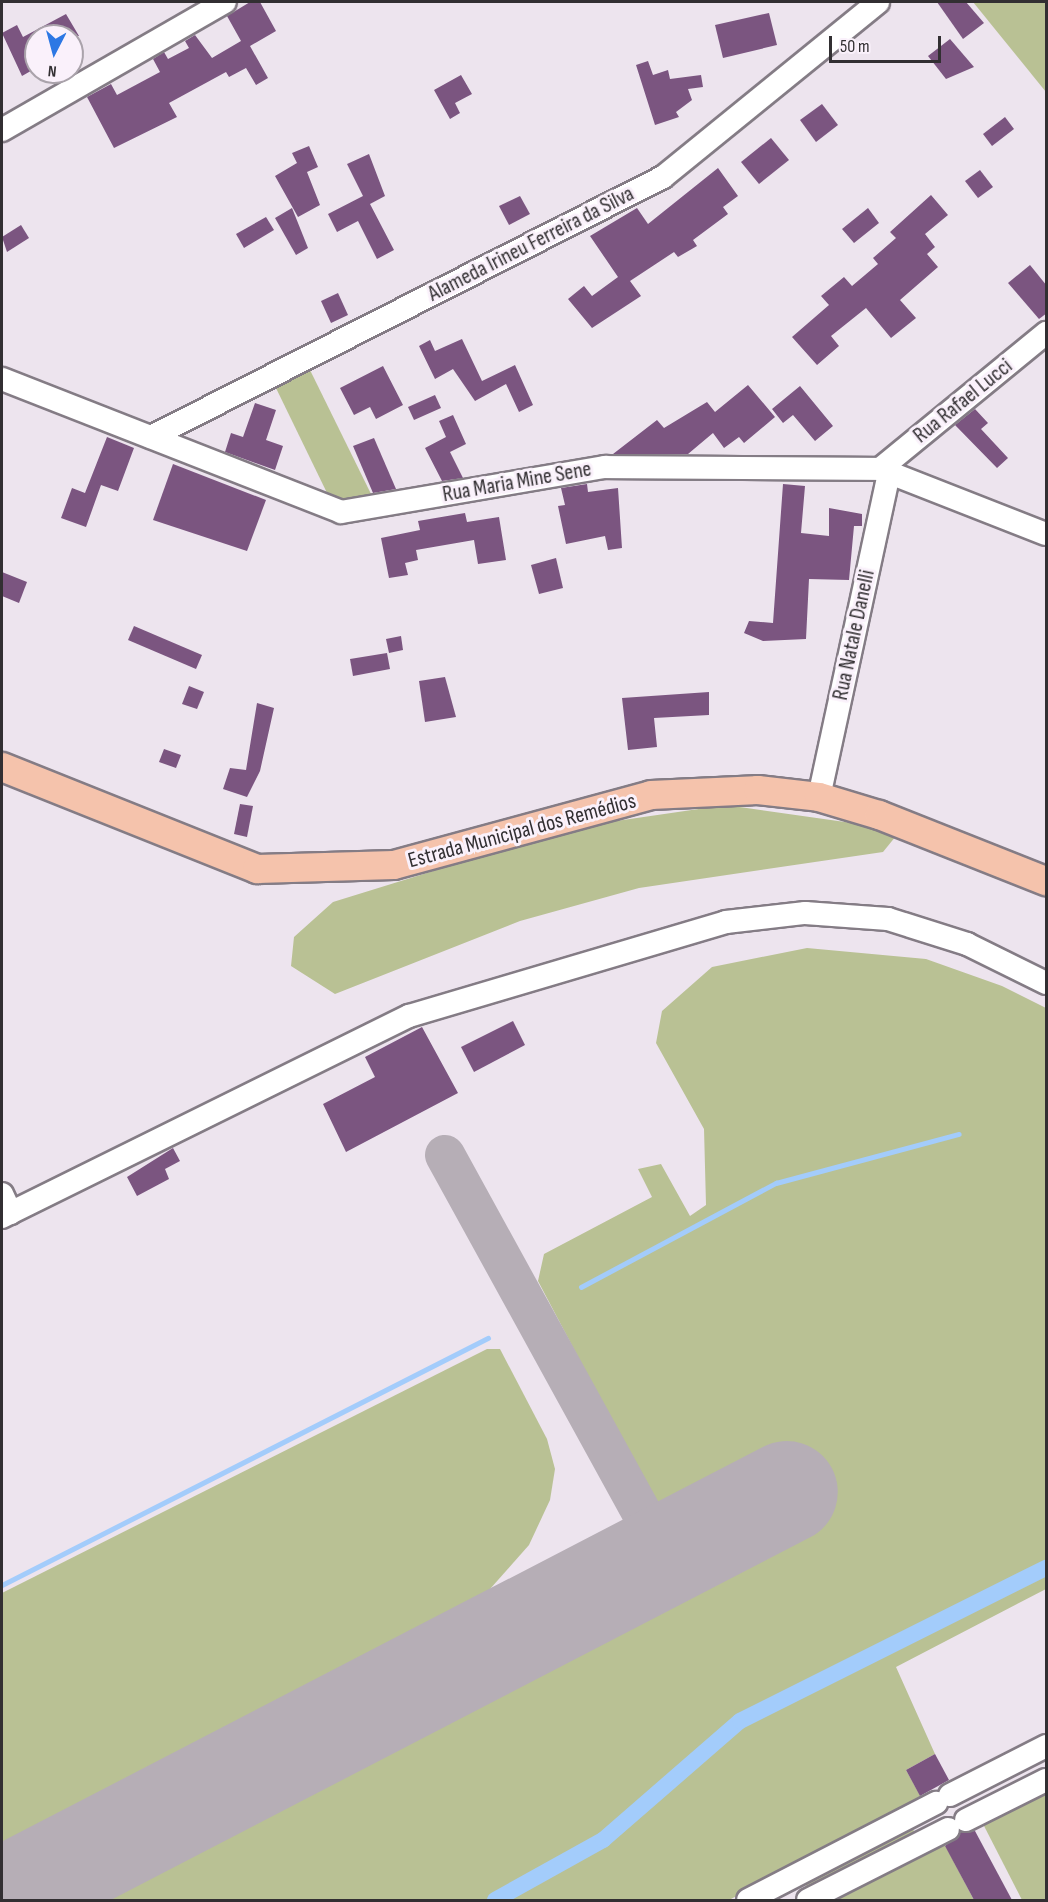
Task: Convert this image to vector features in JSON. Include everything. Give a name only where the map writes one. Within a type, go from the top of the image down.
[{"type":"main road","name":"Estrada Municipal dos Remédios","points":[[2,767],[232,864],[281,871],[394,865],[651,795],[700,790],[819,797],[879,815],[1047,881]]},
{"type":"street","points":[[2,130],[225,2]]},
{"type":"street","name":"Alameda Irineu Ferreira da Silva","points":[[151,437],[663,177],[878,2]]},
{"type":"street","name":"Rua Rafael Lucci","points":[[884,471],[1047,333]]},
{"type":"street","name":"Rua Maria Mine Sene","points":[[2,379],[341,512],[605,467],[884,471],[1047,534]]},
{"type":"street","name":"Rua Natale Danelli","points":[[819,797],[884,471]]},
{"type":"street","points":[[5,1208],[409,1016],[726,922],[805,913],[888,919],[967,944],[1047,983]]},
{"type":"street","points":[[748,1900],[774,1895],[943,1799],[1047,1746]]},
{"type":"street","points":[[808,1900],[1047,1780]]},
{"type":"green space","points":[[973,2],[1046,2],[1046,92]]},
{"type":"green space","points":[[309,368],[373,498],[348,502],[328,495],[275,386]]},
{"type":"green space","points":[[726,805],[852,823],[896,836],[883,852],[639,888],[520,921],[335,994],[291,966],[294,937],[333,902],[575,827]]},
{"type":"green space","points":[[807,948],[926,959],[1002,986],[1046,1008],[1046,1589],[896,1667],[935,1754],[906,1770],[922,1799],[729,1900],[108,1900],[809,1536],[766,1452],[657,1507],[538,1281],[544,1254],[652,1197],[638,1169],[661,1164],[690,1216],[706,1205],[704,1129],[656,1043],[662,1011],[712,967]]},
{"type":"green space","points":[[487,1349],[500,1349],[547,1439],[555,1469],[550,1500],[529,1545],[482,1598],[2,1846],[2,1593]]},
{"type":"green space","points":[[1046,1789],[1046,1900],[1022,1900],[982,1822]]},
{"type":"green space","points":[[912,1828],[916,1834],[806,1886],[806,1882]]},
{"type":"green space","points":[[945,1845],[974,1900],[833,1900]]},
{"type":"building","points":[[250,2],[260,2],[276,31],[250,46],[268,78],[256,85],[246,68],[229,77],[226,72],[169,103],[177,117],[114,148],[87,97],[111,84],[117,95],[160,72],[153,59],[164,52],[168,59],[189,48],[185,41],[195,35],[212,58],[241,41],[227,16]]},
{"type":"building","points":[[937,2],[966,2],[984,23],[963,39]]},
{"type":"building","points":[[769,13],[777,45],[723,58],[715,25]]},
{"type":"building","points":[[66,14],[72,24],[47,24]]},
{"type":"building","points":[[17,25],[23,37],[24,75],[22,76],[2,33]]},
{"type":"building","points":[[950,39],[974,67],[946,79],[928,56]]},
{"type":"building","points":[[648,61],[653,75],[668,70],[670,79],[701,75],[703,87],[688,89],[692,100],[676,112],[679,117],[655,125],[636,65]]},
{"type":"building","points":[[461,75],[472,94],[455,103],[460,113],[450,119],[434,90]]},
{"type":"building","points":[[822,104],[838,125],[816,142],[800,120]]},
{"type":"building","points":[[1005,117],[1014,129],[992,146],[983,134]]},
{"type":"building","points":[[771,138],[789,160],[759,184],[741,162]]},
{"type":"building","points":[[309,146],[318,167],[307,172],[320,205],[298,217],[275,176],[297,163],[292,153]]},
{"type":"building","points":[[369,154],[385,196],[370,204],[394,250],[377,259],[358,221],[337,232],[328,214],[363,196],[347,164]]},
{"type":"building","points":[[718,168],[738,196],[723,207],[728,214],[693,240],[697,246],[678,257],[674,252],[630,281],[641,296],[592,328],[568,299],[584,286],[592,296],[618,277],[590,236],[637,208],[648,224]]},
{"type":"building","points":[[980,170],[993,187],[978,198],[965,181]]},
{"type":"building","points":[[931,195],[948,215],[925,234],[935,247],[927,254],[938,267],[900,300],[916,318],[891,338],[866,308],[831,336],[839,346],[817,365],[792,337],[829,305],[821,296],[844,277],[852,286],[878,264],[873,258],[896,238],[890,232]]},
{"type":"building","points":[[520,196],[530,214],[509,225],[499,206]]},
{"type":"building","points":[[292,208],[308,248],[296,255],[275,218]]},
{"type":"building","points":[[868,208],[879,223],[854,243],[842,229]]},
{"type":"building","points":[[266,217],[274,230],[244,248],[236,234]]},
{"type":"building","points":[[21,225],[29,238],[7,252],[2,237]]},
{"type":"building","points":[[1030,265],[1047,286],[1047,313],[1039,319],[1008,283]]},
{"type":"building","points":[[338,293],[348,315],[331,323],[321,301]]},
{"type":"building","points":[[462,339],[482,381],[515,365],[533,405],[519,412],[506,384],[475,401],[453,369],[435,379],[419,346],[430,340],[435,351]]},
{"type":"building","points":[[383,366],[403,405],[376,419],[370,407],[354,415],[340,388]]},
{"type":"building","points":[[748,385],[775,417],[744,443],[739,437],[724,448],[713,433],[688,454],[613,454],[657,420],[664,428],[707,402],[715,412]]},
{"type":"building","points":[[800,386],[833,426],[815,441],[793,415],[783,423],[772,409]]},
{"type":"building","points":[[435,395],[441,408],[414,420],[408,407]]},
{"type":"building","points":[[255,403],[276,410],[266,440],[283,446],[275,470],[225,452],[231,433],[243,437]]},
{"type":"building","points":[[975,409],[988,423],[981,429],[1008,458],[997,468],[955,425]]},
{"type":"building","points":[[453,415],[466,444],[450,452],[463,478],[442,481],[425,448],[446,437],[439,421]]},
{"type":"building","points":[[107,437],[134,448],[118,491],[101,485],[86,527],[61,518],[72,488],[85,493]]},
{"type":"building","points":[[374,438],[396,489],[373,493],[353,446]]},
{"type":"building","points":[[173,464],[266,500],[247,551],[153,520]]},
{"type":"building","points":[[587,484],[588,492],[618,488],[622,548],[608,550],[605,536],[566,544],[558,506],[565,505],[561,488]]},
{"type":"building","points":[[783,484],[805,486],[801,533],[829,536],[829,508],[862,514],[862,526],[854,526],[849,580],[809,579],[806,639],[763,641],[744,633],[749,621],[773,623]]},
{"type":"building","points":[[465,513],[467,522],[499,517],[506,560],[478,564],[474,540],[416,550],[418,560],[405,563],[408,575],[389,578],[381,538],[420,530],[418,521]]},
{"type":"building","points":[[556,558],[563,588],[539,594],[531,565]]},
{"type":"building","points":[[2,572],[27,582],[19,603],[2,596]]},
{"type":"building","points":[[134,626],[202,655],[196,669],[128,640]]},
{"type":"building","points":[[401,636],[403,650],[389,653],[386,639]]},
{"type":"building","points":[[387,653],[390,669],[353,676],[350,659]]},
{"type":"building","points":[[445,677],[456,717],[425,722],[419,681]]},
{"type":"building","points":[[189,686],[204,692],[197,709],[182,704]]},
{"type":"building","points":[[709,692],[709,715],[654,718],[657,747],[628,750],[622,698]]},
{"type":"building","points":[[257,703],[274,708],[260,771],[247,797],[223,789],[230,768],[246,770]]},
{"type":"building","points":[[164,749],[181,755],[176,768],[159,762]]},
{"type":"building","points":[[240,804],[253,806],[247,837],[234,834]]},
{"type":"building","points":[[513,1021],[525,1045],[474,1072],[461,1047]]},
{"type":"building","points":[[422,1027],[458,1093],[346,1152],[323,1104],[375,1077],[365,1057]]},
{"type":"building","points":[[173,1148],[180,1161],[165,1169],[169,1179],[137,1196],[127,1177]]},
{"type":"building","points":[[935,1754],[949,1780],[920,1796],[906,1770]]},
{"type":"building","points":[[975,1831],[1012,1900],[974,1900],[945,1846],[961,1832]]},
{"type":"waterway","points":[[581,1287],[776,1183],[959,1134]]},
{"type":"waterway","points":[[2,1585],[488,1338]]},
{"type":"waterway","points":[[495,1900],[603,1840],[740,1721],[1046,1568]]},
{"type":"taxiway","points":[[445,1155],[665,1555]]},
{"type":"runway","points":[[2,1899],[787,1492]]}]
